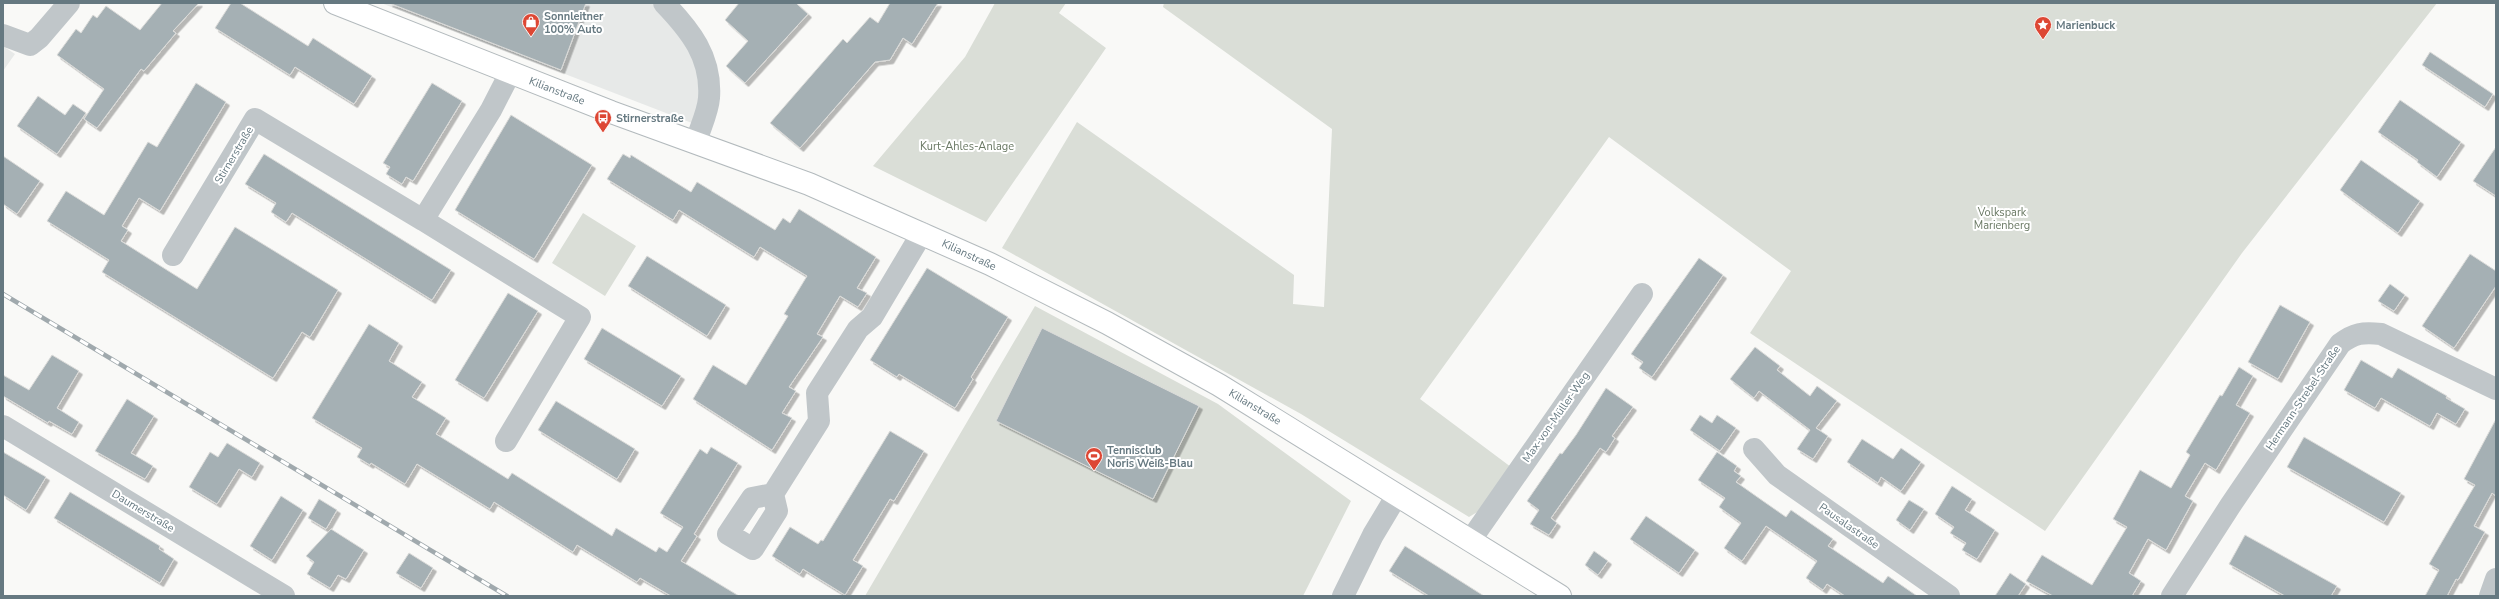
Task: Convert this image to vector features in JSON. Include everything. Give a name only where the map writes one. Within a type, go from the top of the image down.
[{"type":"main road","name":"Kilianstraße","points":[[335,3],[510,73],[809,184],[922,233],[1075,306],[1190,368],[1291,428],[1560,596]]},
{"type":"street","points":[[3,35],[30,45],[40,38],[69,3]]},
{"type":"street","points":[[664,3],[691,33],[705,59],[710,98],[696,142]]},
{"type":"street","points":[[423,220],[491,110],[510,73]]},
{"type":"street","name":"Stirnerstraße","points":[[173,256],[255,119],[580,317],[506,441]]},
{"type":"street","points":[[773,494],[819,421],[817,393],[858,329],[872,317],[922,233]]},
{"type":"street","name":"Max-von-Müller-Weg","points":[[1470,540],[1642,294]]},
{"type":"street","name":"Hermann-Strebel-Straße","points":[[2172,596],[2230,506],[2340,344],[2351,335],[2364,332],[2381,334],[2496,389]]},
{"type":"street","name":"Daumerstraße","points":[[3,426],[284,596]]},
{"type":"street","name":"Pausalastraße","points":[[1754,449],[1777,475],[1949,596]]},
{"type":"street","points":[[1343,596],[1380,523],[1398,495]]},
{"type":"street","points":[[2490,596],[2496,579]]},
{"type":"shaded area","points":[[381,3],[672,3],[708,66],[697,125]]},
{"type":"shaded area","points":[[3,46],[15,54],[3,71]]},
{"type":"green space","name":"Kurt-Ahles-Anlage","points":[[995,3],[1066,3],[1059,13],[1106,48],[986,222],[873,166],[965,57]]},
{"type":"green space","name":"Volkspark Marienberg","points":[[1164,3],[2437,3],[2242,253],[2045,531],[1750,333],[1791,271],[1609,137],[1420,399],[1511,467],[1479,511],[1469,517],[1301,414],[1002,248],[1077,122],[1294,275],[1293,304],[1324,307],[1332,129],[1163,7]]},
{"type":"green space","points":[[583,213],[636,246],[605,296],[552,263]]},
{"type":"green space","name":"Tennisclub Noris Weiß-Blau","points":[[1035,306],[1218,404],[1351,501],[1303,596],[865,596]]},
{"type":"building","points":[[162,3],[199,3],[173,31],[176,33],[144,71],[141,69],[97,128],[84,119],[104,89],[57,55],[76,29],[81,33],[93,15],[97,18],[106,6],[140,30]]},
{"type":"building","points":[[231,3],[240,3],[308,46],[313,38],[372,76],[354,104],[295,67],[290,75],[215,28]]},
{"type":"building","name":"Sonnleitner 100% Auto","points":[[389,3],[586,3],[561,70]]},
{"type":"building","points":[[739,3],[796,3],[808,14],[745,83],[726,66],[748,41],[725,20]]},
{"type":"building","points":[[890,3],[938,3],[912,44],[903,38],[890,60],[875,62],[800,148],[770,123],[843,39],[847,43],[870,17],[878,23]]},
{"type":"building","points":[[2430,52],[2493,94],[2485,107],[2422,65]]},
{"type":"building","points":[[196,83],[226,102],[160,211],[139,198],[122,226],[128,230],[121,241],[197,289],[235,227],[338,290],[310,337],[302,332],[273,378],[102,272],[109,260],[47,221],[66,191],[104,215],[148,142],[157,147]]},
{"type":"building","points":[[432,83],[462,101],[413,181],[406,177],[402,184],[386,174],[390,167],[383,163]]},
{"type":"building","points":[[38,96],[65,115],[73,104],[86,113],[57,154],[17,126]]},
{"type":"building","points":[[2400,100],[2461,142],[2437,177],[2417,162],[2418,160],[2378,132]]},
{"type":"building","points":[[511,115],[592,165],[534,259],[455,210]]},
{"type":"building","points":[[2496,147],[2496,196],[2473,181]]},
{"type":"building","points":[[264,154],[451,270],[432,300],[292,213],[286,222],[271,212],[276,203],[245,184]]},
{"type":"building","points":[[623,154],[630,158],[631,155],[691,192],[697,182],[775,230],[783,218],[790,223],[799,209],[876,257],[857,288],[867,293],[858,307],[840,296],[817,334],[823,337],[789,387],[796,391],[782,413],[792,418],[772,450],[693,399],[713,365],[746,385],[788,316],[784,314],[807,276],[760,247],[754,257],[679,210],[673,220],[607,179]]},
{"type":"building","points":[[3,156],[40,181],[17,214],[3,204]]},
{"type":"building","points":[[2361,160],[2420,201],[2398,233],[2340,190]]},
{"type":"building","points":[[2470,254],[2496,271],[2496,286],[2454,348],[2422,326]]},
{"type":"building","points":[[647,256],[726,305],[707,336],[628,286]]},
{"type":"building","points":[[1699,258],[1723,275],[1652,377],[1639,368],[1643,362],[1631,354]]},
{"type":"building","points":[[927,268],[1008,317],[971,377],[973,379],[955,408],[899,374],[897,377],[870,360]]},
{"type":"building","points":[[2390,284],[2405,295],[2394,311],[2378,301]]},
{"type":"building","points":[[508,293],[538,311],[484,398],[455,380]]},
{"type":"building","points":[[2280,305],[2310,322],[2278,379],[2248,362]]},
{"type":"building","points":[[369,324],[399,343],[389,361],[422,382],[412,397],[446,418],[436,434],[508,479],[512,473],[612,536],[616,528],[656,552],[659,547],[667,552],[683,527],[660,513],[700,449],[707,454],[711,447],[738,463],[694,534],[697,536],[681,561],[739,596],[671,596],[640,578],[637,582],[577,545],[573,552],[494,502],[490,509],[417,464],[405,484],[371,463],[370,465],[357,457],[362,448],[312,418]]},
{"type":"building","points":[[602,328],[681,376],[662,406],[584,359]]},
{"type":"building","points":[[1042,328],[1199,406],[1153,499],[996,421]]},
{"type":"building","points":[[1755,347],[1780,366],[1777,370],[1810,396],[1817,386],[1837,401],[1816,428],[1828,436],[1813,459],[1797,449],[1810,430],[1759,391],[1754,398],[1730,379]]},
{"type":"building","points":[[52,355],[79,371],[57,408],[79,422],[72,434],[49,421],[48,423],[3,396],[3,375],[29,390]]},
{"type":"building","points":[[2361,360],[2392,378],[2398,368],[2447,396],[2446,398],[2465,409],[2456,424],[2437,413],[2430,426],[2381,398],[2375,408],[2344,390]]},
{"type":"building","points":[[2239,367],[2253,376],[2236,405],[2250,413],[2216,470],[2205,463],[2185,496],[2193,501],[2166,550],[2148,539],[2129,573],[2141,581],[2132,596],[2053,596],[2026,581],[2042,555],[2092,585],[2127,527],[2113,519],[2140,470],[2171,488],[2190,455],[2186,452],[2220,395],[2222,396]]},
{"type":"building","points":[[1606,388],[1633,407],[1612,436],[1615,438],[1606,452],[1600,448],[1551,518],[1557,523],[1549,535],[1530,524],[1539,510],[1527,501],[1560,453],[1562,454],[1576,435]]},
{"type":"building","points":[[127,399],[154,416],[131,453],[153,466],[145,479],[95,451]]},
{"type":"building","points":[[556,401],[635,449],[617,479],[538,430]]},
{"type":"building","points":[[1700,415],[1712,423],[1717,415],[1736,428],[1720,451],[1690,430]]},
{"type":"building","points":[[2496,419],[2496,496],[2492,493],[2474,526],[2485,532],[2458,580],[2456,579],[2447,596],[2425,596],[2439,570],[2429,564],[2475,485],[2464,479]]},
{"type":"building","points":[[890,431],[924,451],[894,501],[890,499],[853,560],[863,566],[845,595],[803,569],[800,574],[772,556],[790,527],[818,544],[821,540],[823,541]]},
{"type":"building","points":[[2304,437],[2401,493],[2384,522],[2287,467]]},
{"type":"building","points":[[1862,439],[1893,459],[1901,448],[1921,462],[1901,491],[1881,477],[1878,483],[1847,462]]},
{"type":"building","points":[[227,443],[260,463],[252,477],[239,469],[217,504],[189,487],[210,452],[218,457]]},
{"type":"building","points":[[3,452],[46,477],[26,510],[3,495]]},
{"type":"building","points":[[1717,452],[1737,466],[1734,471],[1741,476],[1736,482],[1786,517],[1791,510],[1833,539],[1828,546],[1883,583],[1888,576],[1917,596],[1845,596],[1827,584],[1823,590],[1806,578],[1817,561],[1766,526],[1742,561],[1724,548],[1741,523],[1719,507],[1725,498],[1698,480]]},
{"type":"building","points":[[1952,486],[1972,499],[1965,510],[1995,530],[1977,559],[1962,550],[1966,543],[1950,533],[1954,527],[1935,514]]},
{"type":"building","points":[[70,492],[160,546],[159,549],[174,559],[160,583],[54,518]]},
{"type":"building","points":[[281,496],[303,510],[272,560],[250,546]]},
{"type":"building","points":[[319,499],[337,510],[326,529],[308,518]]},
{"type":"building","points":[[1909,500],[1924,509],[1910,530],[1896,520]]},
{"type":"building","points":[[1646,516],[1695,550],[1679,573],[1630,539]]},
{"type":"building","points":[[331,529],[364,550],[346,579],[338,575],[330,588],[307,574],[314,562],[306,556]]},
{"type":"building","points":[[2245,535],[2337,586],[2331,596],[2285,596],[2229,564]]},
{"type":"building","points":[[1405,546],[1484,596],[1429,596],[1389,571]]},
{"type":"building","points":[[1594,551],[1608,561],[1598,575],[1585,565]]},
{"type":"building","points":[[409,553],[433,568],[421,588],[396,573]]},
{"type":"building","points":[[2010,573],[2026,584],[2018,596],[1995,596]]},
{"type":"railway","points":[[3,294],[507,596]]},
{"type":"place","name":"Sonnleitner 100% Auto","points":[[531,37]]},
{"type":"place","name":"Marienbuck","points":[[2043,40]]},
{"type":"place","name":"Stirnerstraße","points":[[603,133]]},
{"type":"place","name":"Tennisclub Noris Weiß-Blau","points":[[1094,471]]}]
